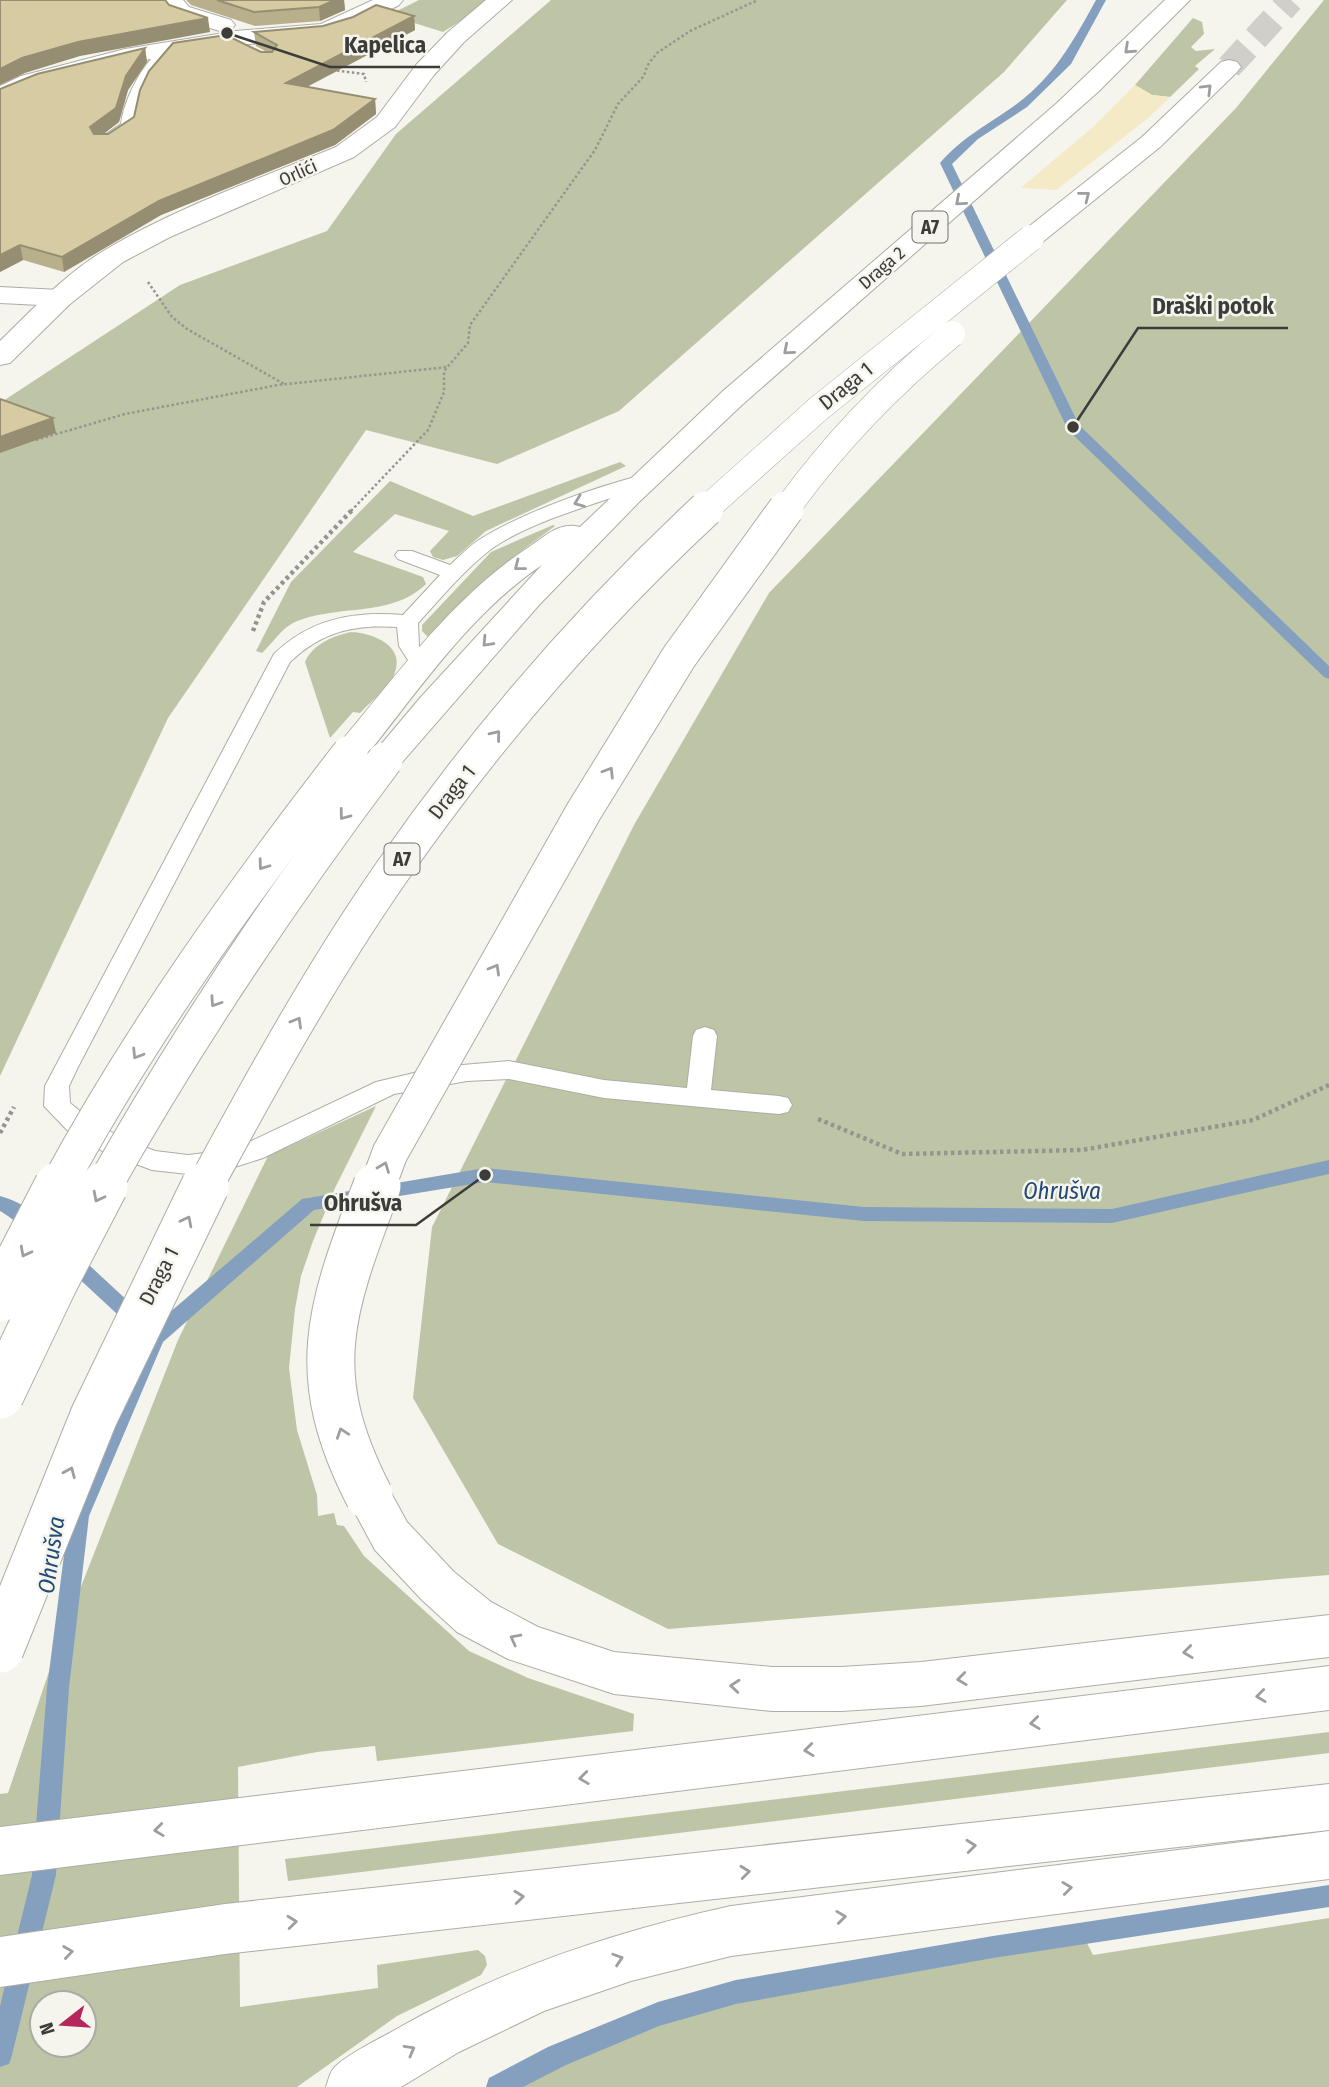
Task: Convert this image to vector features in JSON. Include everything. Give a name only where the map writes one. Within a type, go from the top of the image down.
[{"type":"main road","points":[[170,0],[181,12],[253,45]]},
{"type":"main road","points":[[0,95],[30,81],[125,56],[227,40],[253,45],[324,31],[345,24],[391,0]]},
{"type":"main road","name":"Orlići","points":[[0,357],[85,275],[114,256],[161,231],[345,152],[371,135],[386,122],[425,70],[456,37],[500,0]]},
{"type":"main road","name":"Draga 2","points":[[643,481],[786,351],[1053,120],[1148,32],[1177,0]]},
{"type":"main road","points":[[1229,67],[1185,111],[1170,150],[1152,169],[1045,241],[842,437],[782,513],[679,657],[584,811],[390,1153],[343,1276],[331,1328],[330,1370],[338,1423],[351,1461],[391,1536],[438,1586],[474,1617],[525,1644],[614,1673],[772,1689],[841,1689],[921,1684],[1329,1636]]},
{"type":"main road","name":"Draga 1","points":[[0,1649],[36,1553],[99,1405],[144,1305],[227,1141],[335,958],[429,819],[528,696],[631,583],[693,521],[829,400],[1045,241]]},
{"type":"main road","points":[[0,295],[60,298]]},
{"type":"main road","name":"A7","points":[[0,1395],[36,1317],[112,1171],[197,1029],[312,858],[368,756],[457,675],[643,481]]},
{"type":"main road","points":[[0,1298],[74,1157],[200,954],[277,846],[368,756],[422,666],[465,614],[514,570],[619,505]]},
{"type":"main road","points":[[0,1851],[227,1821],[1329,1688]]},
{"type":"main road","points":[[0,1962],[225,1929],[1329,1807]]},
{"type":"main road","points":[[353,2087],[384,2065],[458,2024],[570,1974],[664,1945],[731,1931],[1329,1855]]},
{"type":"lane","points":[[103,143],[129,126],[133,100],[151,70],[170,50]]},
{"type":"lane","points":[[422,666],[407,641],[405,633],[408,622],[453,573],[484,545],[507,532],[611,490],[643,481]]},
{"type":"lane","points":[[405,555],[453,573]]},
{"type":"lane","points":[[408,622],[356,620],[336,624],[303,638],[281,659],[66,1067],[57,1086],[57,1106],[66,1116],[126,1152],[174,1165],[198,1165],[246,1156],[389,1086],[443,1076],[499,1070],[529,1073],[555,1081],[606,1089],[779,1105]]},
{"type":"lane","points":[[698,1098],[705,1035]]},
{"type":"path","points":[[250,641],[264,602],[428,430],[444,392],[444,371],[468,343],[470,325],[595,150],[618,104],[644,76],[647,66],[657,53],[690,31],[758,0]]},
{"type":"path","points":[[331,70],[364,74],[366,82],[359,89]]},
{"type":"path","points":[[146,280],[172,317],[187,329],[285,384]]},
{"type":"path","points":[[34,440],[125,414],[285,384],[448,367]]},
{"type":"path","points":[[779,1105],[902,1154],[1082,1150],[1253,1120],[1329,1085]]},
{"type":"path","points":[[0,1133],[19,1099]]},
{"type":"green space","points":[[419,0],[493,0],[443,32],[389,15]]},
{"type":"green space","points":[[551,0],[1067,0],[1004,72],[619,411],[497,464],[366,430],[168,718],[0,1076],[0,403],[180,285],[327,231],[396,134]]},
{"type":"green space","points":[[1324,0],[1329,0],[1329,1575],[668,1629],[498,1544],[413,1398],[432,1227],[634,825],[769,593],[1236,108]]},
{"type":"green space","points":[[1193,18],[1202,22],[1204,34],[1191,47],[1196,51],[1215,49],[1195,66],[1199,69],[1170,97],[1152,95],[1135,85]]},
{"type":"green space","points":[[620,462],[626,466],[486,531],[457,556],[443,560],[433,557],[430,551],[449,531],[395,514],[353,552],[423,577],[426,584],[412,595],[396,602],[327,613],[293,623],[262,653],[256,651],[291,582],[390,481],[473,516]]},
{"type":"green space","points":[[555,526],[512,558],[429,638],[422,631],[422,625],[491,552]]},
{"type":"green space","points":[[351,632],[369,635],[386,643],[396,656],[397,665],[392,680],[384,690],[360,713],[353,712],[330,738],[305,662],[313,650],[324,642]]},
{"type":"green space","points":[[376,1106],[335,1188],[313,1241],[301,1276],[295,1309],[289,1368],[297,1430],[317,1495],[318,1516],[334,1513],[337,1525],[344,1526],[364,1556],[469,1651],[528,1678],[634,1714],[633,1731],[377,1761],[375,1746],[317,1752],[238,1767],[240,2007],[378,1988],[377,1965],[478,1950],[485,1956],[487,1965],[481,1975],[397,2016],[297,2087],[0,2087],[0,1794],[8,1793],[58,1645],[178,1340],[268,1156]]},
{"type":"green space","points":[[1329,1732],[1329,1753],[288,1881],[285,1859]]},
{"type":"green space","points":[[1329,1918],[1329,2087],[517,2087],[590,2051],[682,2015],[764,1997],[1086,1941],[1093,1955]]},
{"type":"sand","points":[[1135,85],[1152,95],[1170,97],[1147,119],[1056,190],[1021,188],[1093,127]]},
{"type":"building","points":[[0,0],[165,0],[169,5],[208,18],[78,42],[22,58],[0,69]]},
{"type":"building","points":[[217,0],[335,0],[319,7],[254,12]]},
{"type":"building","points":[[376,5],[414,16],[286,83],[375,99],[333,130],[159,201],[62,257],[20,245],[0,255],[0,89],[37,74],[145,48],[126,76],[116,108],[90,127],[94,134],[108,134],[134,117],[140,90],[149,71],[173,43],[226,35],[261,52],[272,52],[277,45],[254,32],[323,26],[353,17]]},
{"type":"building","points":[[0,399],[53,418],[0,437]]},
{"type":"waterway","points":[[1101,0],[1067,62],[1023,105],[974,137],[946,163],[1073,427],[1329,674]]},
{"type":"waterway","name":"Ohrušva","points":[[0,2055],[44,1875],[58,1688],[79,1516],[155,1337],[309,1204],[485,1175],[864,1214],[1112,1216],[1329,1167]]},
{"type":"waterway","points":[[0,1203],[22,1214],[35,1226]]},
{"type":"waterway","points":[[68,1257],[137,1321]]},
{"type":"waterway","points":[[498,2087],[557,2056],[658,2014],[736,1992],[993,1947],[1329,1896]]},
{"type":"tunnel","points":[[1229,67],[1291,0]]},
{"type":"place","name":"Kapelica","points":[[227,33]]},
{"type":"place","name":"Draški potok","points":[[1073,427]]},
{"type":"place","name":"Ohrušva","points":[[485,1175]]}]
